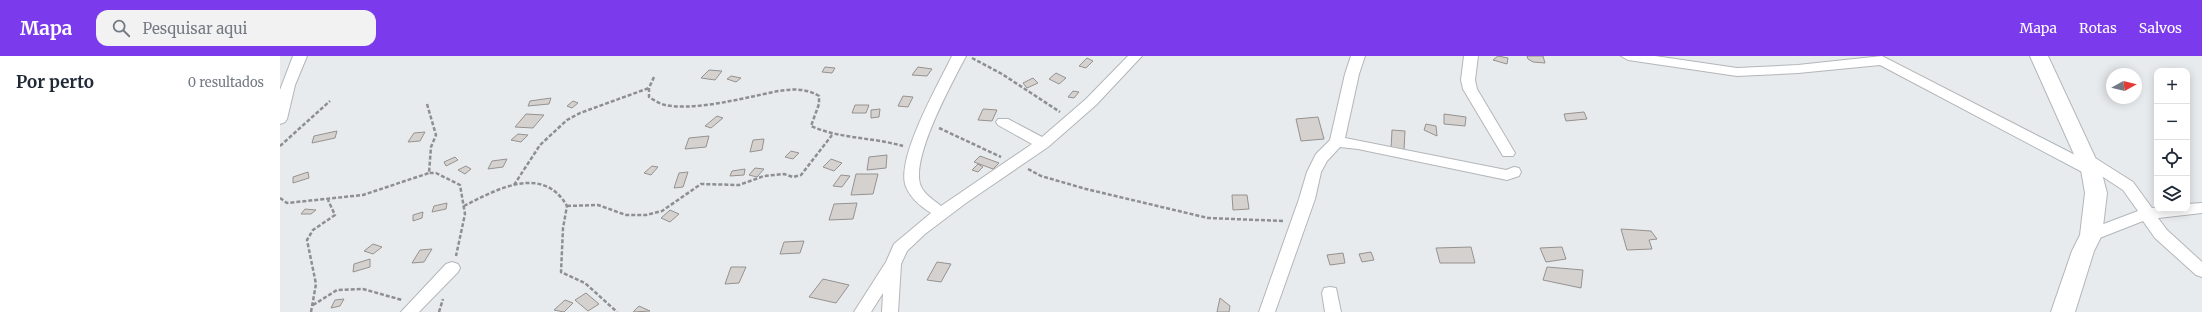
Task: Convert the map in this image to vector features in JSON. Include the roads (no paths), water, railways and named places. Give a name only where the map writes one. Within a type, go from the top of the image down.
[{"type":"main road","points":[[2040,56],[2089,165],[2096,193],[2091,235],[2063,312]]},
{"type":"street","points":[[280,119],[288,85],[300,56]]},
{"type":"street","points":[[941,213],[924,200],[916,190],[912,179],[917,150],[928,122],[959,56]]},
{"type":"street","points":[[862,312],[893,264],[900,248],[941,213],[1016,164],[1043,144],[1072,120],[1135,56]]},
{"type":"street","points":[[1267,312],[1299,221],[1314,172],[1321,158],[1337,142],[1348,99],[1352,74],[1358,56]]},
{"type":"street","points":[[1471,56],[1468,80],[1470,89],[1508,153]]},
{"type":"street","points":[[1628,56],[1737,72],[1798,69],[1878,58],[2128,186],[2144,206],[2146,214],[2161,234],[2202,271]]},
{"type":"street","points":[[1003,122],[1043,144]]},
{"type":"street","points":[[1337,142],[1358,144],[1507,175],[1514,172]]},
{"type":"street","points":[[2091,235],[2146,214],[2202,208]]},
{"type":"street","points":[[890,312],[893,264]]},
{"type":"street","points":[[409,312],[452,268]]},
{"type":"street","points":[[1330,293],[1333,312]]}]
